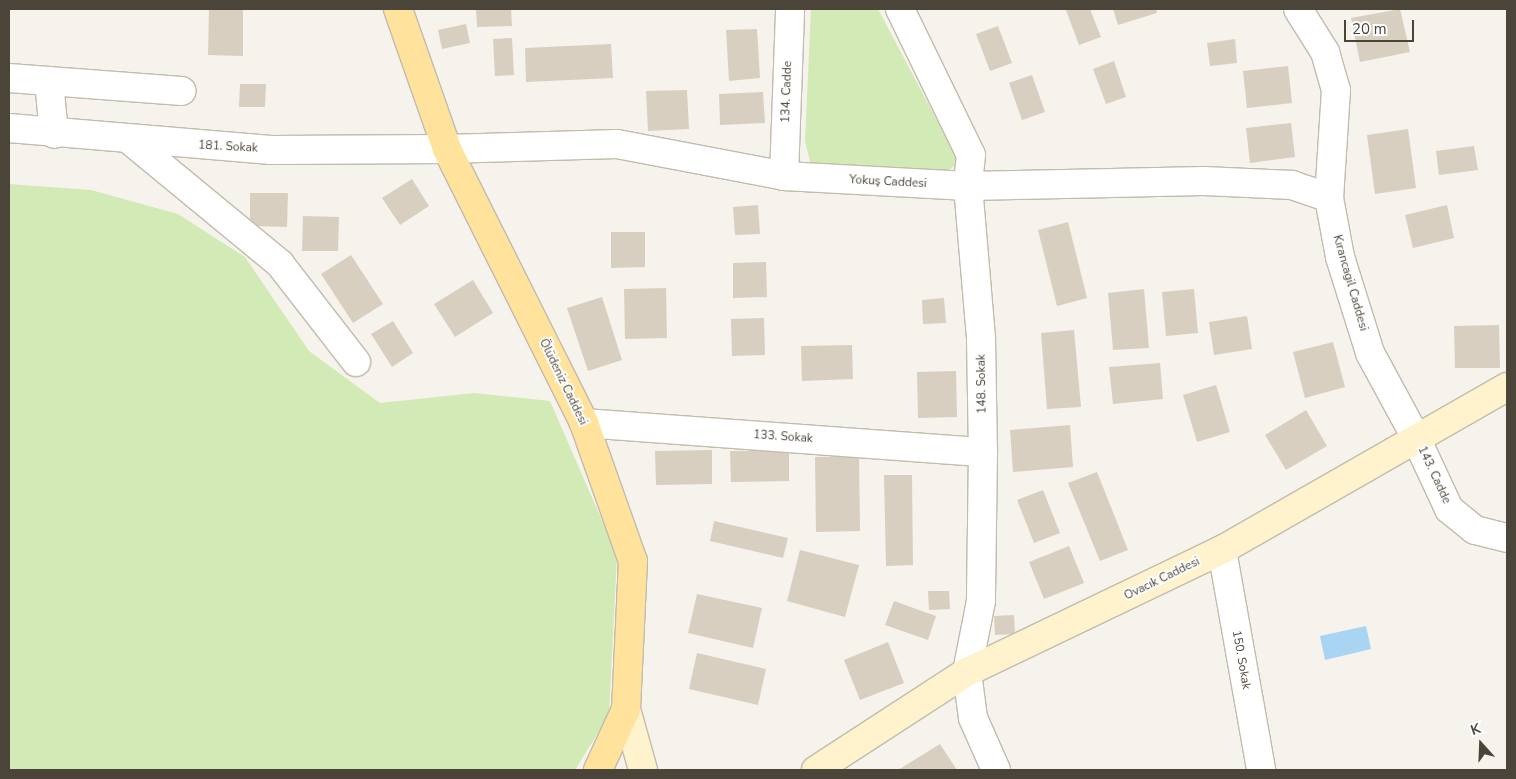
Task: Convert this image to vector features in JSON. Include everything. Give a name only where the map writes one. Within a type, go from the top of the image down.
[{"type":"main road","name":"Ölüdeniz Caddesi","points":[[398,9],[448,149],[584,423],[633,561],[626,709],[598,770]]},
{"type":"main road","name":"Ovacık Caddesi","points":[[816,770],[967,672],[1222,550],[1415,436],[1507,386]]},
{"type":"main road","points":[[626,709],[643,770]]},
{"type":"street","name":"134. Cadde","points":[[784,176],[790,9]]},
{"type":"street","name":"148. Sokak","points":[[900,9],[971,155],[968,186],[981,339],[983,452],[981,601],[967,672],[973,718],[996,770]]},
{"type":"street","name":"Kırancagil Caddesi","points":[[1298,9],[1325,52],[1336,90],[1329,198],[1340,257],[1370,353],[1415,436]]},
{"type":"street","points":[[9,78],[182,91]]},
{"type":"street","points":[[49,81],[54,134]]},
{"type":"street","name":"181. Sokak","points":[[9,128],[131,141],[271,150],[448,149]]},
{"type":"street","points":[[131,141],[280,264],[356,362]]},
{"type":"street","name":"Yokuş Caddesi","points":[[448,149],[617,144],[784,176],[968,186],[1204,181],[1292,185],[1329,198]]},
{"type":"street","name":"133. Sokak","points":[[584,423],[983,452]]},
{"type":"street","name":"143. Cadde","points":[[1415,436],[1449,509],[1475,530],[1507,538]]},
{"type":"street","name":"150. Sokak","points":[[1222,550],[1261,770]]},
{"type":"green space","points":[[811,9],[878,9],[959,162],[948,171],[811,165],[805,142]]},
{"type":"green space","points":[[9,184],[91,190],[178,214],[245,257],[309,351],[380,403],[474,393],[550,401],[617,555],[609,715],[575,770],[9,770]]},
{"type":"water","points":[[1366,626],[1371,649],[1325,660],[1320,636]]},
{"type":"building","points":[[209,9],[243,9],[243,56],[208,55]]},
{"type":"building","points":[[476,9],[511,9],[512,26],[477,27]]},
{"type":"building","points":[[1090,9],[1101,37],[1079,45],[1066,10]]},
{"type":"building","points":[[1113,9],[1156,9],[1157,13],[1118,25]]},
{"type":"building","points":[[1400,9],[1410,52],[1360,62],[1351,18]]},
{"type":"building","points":[[466,24],[470,43],[442,49],[438,30]]},
{"type":"building","points":[[998,26],[1012,63],[990,71],[976,34]]},
{"type":"building","points":[[757,29],[760,78],[729,81],[726,30]]},
{"type":"building","points":[[512,38],[514,75],[495,76],[493,39]]},
{"type":"building","points":[[1235,39],[1237,63],[1210,66],[1207,43]]},
{"type":"building","points":[[611,44],[613,78],[526,82],[525,48]]},
{"type":"building","points":[[1114,61],[1126,97],[1106,104],[1093,69]]},
{"type":"building","points":[[1288,66],[1292,103],[1247,108],[1243,71]]},
{"type":"building","points":[[1032,75],[1045,112],[1022,120],[1009,83]]},
{"type":"building","points":[[240,84],[266,84],[265,107],[239,107]]},
{"type":"building","points":[[687,90],[689,129],[648,131],[646,91]]},
{"type":"building","points":[[763,92],[765,123],[720,125],[719,94]]},
{"type":"building","points":[[1291,123],[1295,157],[1250,163],[1246,128]]},
{"type":"building","points":[[1408,129],[1416,188],[1375,194],[1367,135]]},
{"type":"building","points":[[1474,146],[1478,170],[1439,175],[1436,151]]},
{"type":"building","points":[[412,179],[429,206],[400,225],[382,198]]},
{"type":"building","points":[[250,193],[288,193],[287,227],[250,226]]},
{"type":"building","points":[[758,205],[760,234],[735,235],[733,207]]},
{"type":"building","points":[[1447,205],[1454,238],[1413,248],[1405,215]]},
{"type":"building","points":[[303,216],[339,217],[338,251],[302,251]]},
{"type":"building","points":[[1068,222],[1087,298],[1057,306],[1038,230]]},
{"type":"building","points":[[611,232],[645,232],[645,267],[611,268]]},
{"type":"building","points":[[351,255],[383,304],[353,323],[321,274]]},
{"type":"building","points":[[766,262],[767,297],[733,298],[733,263]]},
{"type":"building","points":[[473,280],[493,313],[455,337],[434,304]]},
{"type":"building","points":[[666,288],[667,338],[625,339],[624,289]]},
{"type":"building","points":[[1144,289],[1149,348],[1113,350],[1108,293]]},
{"type":"building","points":[[1194,289],[1198,333],[1166,336],[1162,292]]},
{"type":"building","points":[[602,297],[622,360],[588,371],[567,308]]},
{"type":"building","points":[[944,298],[946,323],[923,324],[922,300]]},
{"type":"building","points":[[1247,316],[1252,349],[1214,355],[1209,322]]},
{"type":"building","points":[[764,318],[765,355],[732,356],[731,319]]},
{"type":"building","points":[[393,321],[413,353],[392,367],[371,334]]},
{"type":"building","points":[[1499,325],[1500,368],[1455,368],[1454,326]]},
{"type":"building","points":[[1074,330],[1081,407],[1047,409],[1041,333]]},
{"type":"building","points":[[1333,342],[1345,387],[1305,398],[1293,352]]},
{"type":"building","points":[[852,345],[853,379],[802,381],[801,346]]},
{"type":"building","points":[[1160,363],[1163,399],[1113,404],[1109,367]]},
{"type":"building","points":[[956,371],[957,417],[918,418],[917,372]]},
{"type":"building","points":[[1216,385],[1230,432],[1197,442],[1183,395]]},
{"type":"building","points":[[1306,410],[1327,446],[1286,470],[1265,435]]},
{"type":"building","points":[[1070,425],[1073,467],[1013,472],[1010,430]]},
{"type":"building","points":[[712,450],[712,484],[656,485],[655,451]]},
{"type":"building","points":[[789,450],[789,481],[731,482],[730,451]]},
{"type":"building","points":[[859,456],[860,531],[816,532],[815,457]]},
{"type":"building","points":[[1097,472],[1128,550],[1100,561],[1068,483]]},
{"type":"building","points":[[884,475],[912,475],[913,565],[886,566]]},
{"type":"building","points":[[1043,490],[1060,533],[1034,543],[1017,500]]},
{"type":"building","points":[[714,521],[788,538],[783,558],[710,541]]},
{"type":"building","points":[[1069,546],[1084,583],[1044,599],[1029,562]]},
{"type":"building","points":[[800,550],[859,565],[845,617],[787,601]]},
{"type":"building","points":[[928,591],[949,591],[950,609],[929,610]]},
{"type":"building","points":[[697,594],[762,608],[753,648],[688,633]]},
{"type":"building","points":[[894,601],[936,616],[928,640],[885,625]]},
{"type":"building","points":[[1014,615],[1015,634],[995,635],[994,616]]},
{"type":"building","points":[[888,642],[904,683],[860,700],[844,660]]},
{"type":"building","points":[[697,653],[766,669],[758,705],[689,689]]},
{"type":"building","points":[[940,744],[957,770],[898,770]]}]
